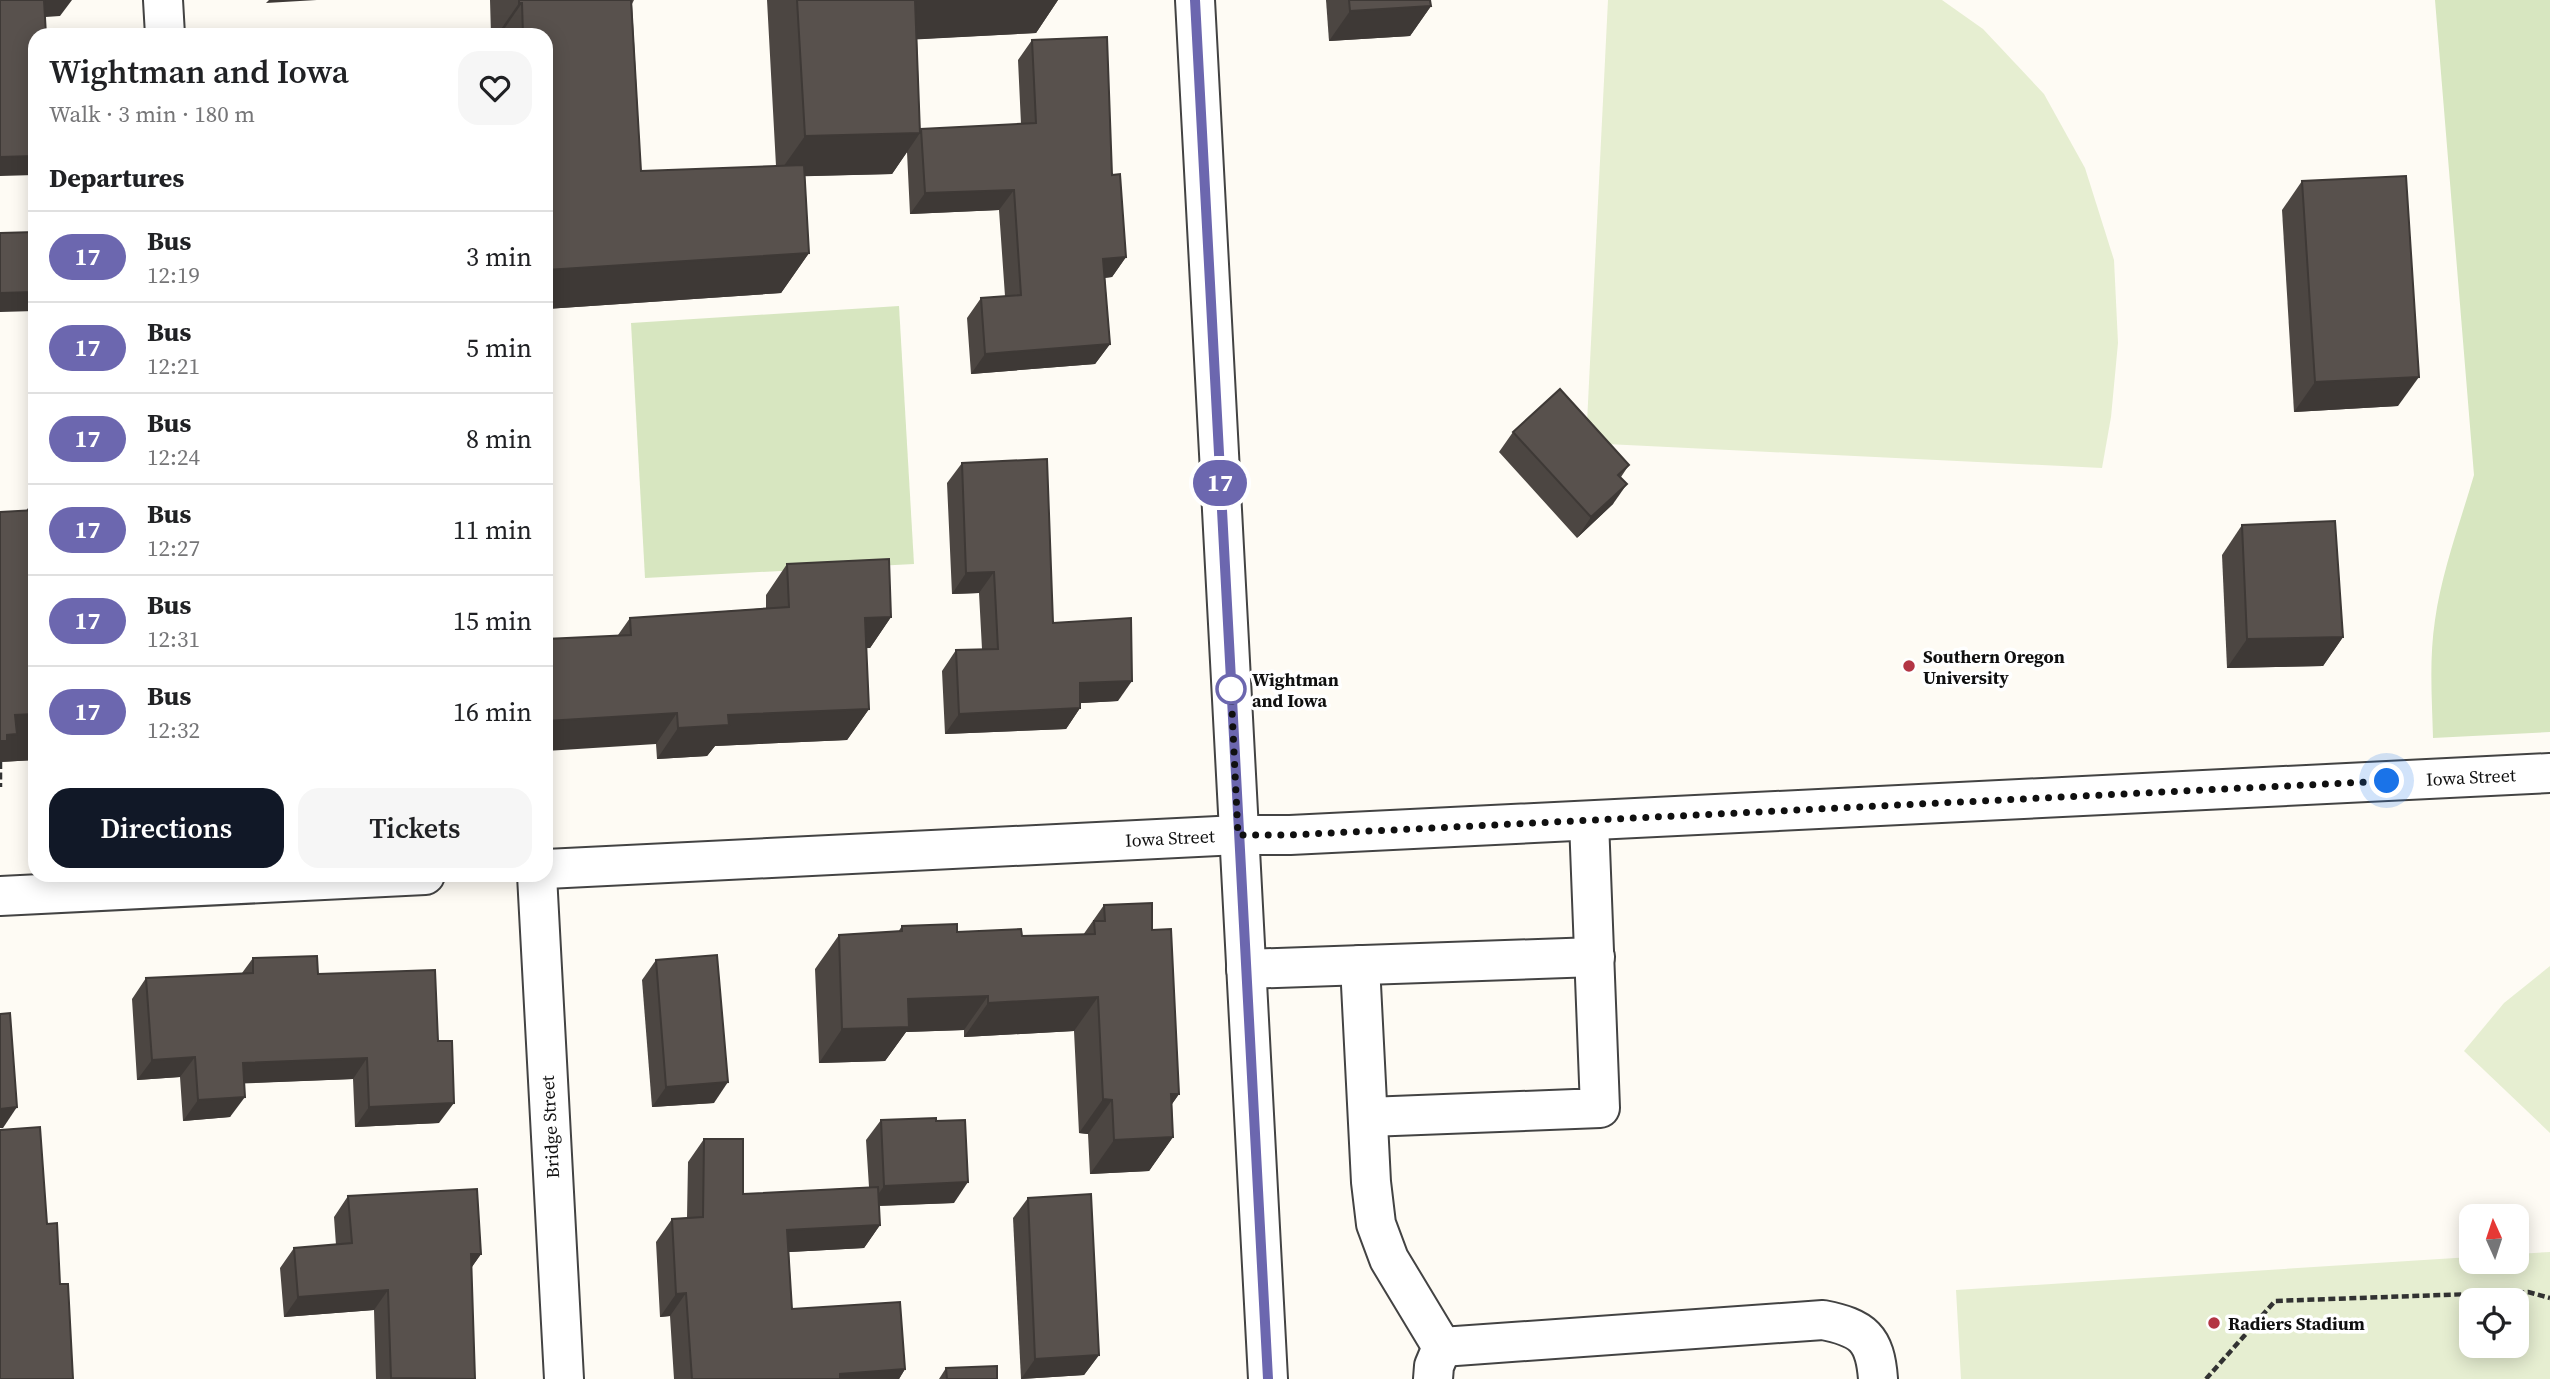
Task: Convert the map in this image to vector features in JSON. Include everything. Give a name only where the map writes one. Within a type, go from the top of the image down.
[{"type":"street","points":[[163,0],[165,28]]},
{"type":"street","points":[[1195,0],[1268,1379]]},
{"type":"street","name":"Iowa Street","points":[[553,869],[2550,773]]},
{"type":"street","points":[[1368,1117],[1600,1108],[1590,821]]},
{"type":"street","points":[[0,896],[187,882]]},
{"type":"street","name":"Bridge Street","points":[[537,882],[564,1379]]},
{"type":"street","points":[[1246,969],[1595,957]]},
{"type":"street","points":[[1360,965],[1376,1224],[1389,1259],[1438,1363],[1823,1320],[1854,1329],[1868,1340],[1876,1354],[1878,1379]]},
{"type":"path","points":[[0,762],[0,787]]},
{"type":"path","points":[[2207,1379],[2275,1301],[2528,1292],[2550,1298]]},
{"type":"green space","points":[[1608,0],[1942,0],[1983,29],[2044,94],[2085,168],[2114,260],[2118,343],[2111,417],[2102,468],[1586,443]]},
{"type":"green space","points":[[2435,0],[2550,0],[2550,732],[2433,738],[2431,664],[2435,620],[2447,565],[2474,475]]},
{"type":"green space","points":[[899,306],[914,564],[645,578],[631,323]]},
{"type":"green space","points":[[2550,966],[2550,1133],[2464,1051],[2504,1003]]},
{"type":"green space","name":"Radiers Stadium","points":[[2550,1252],[2550,1379],[1961,1379],[1956,1290],[2459,1258],[2459,1274],[2529,1274],[2529,1253]]},
{"type":"building","points":[[0,0],[44,0],[46,28],[28,28],[28,156],[0,157]]},
{"type":"building","points":[[519,0],[631,0],[641,171],[804,165],[809,253],[553,270],[553,28],[523,28],[522,3],[519,3]]},
{"type":"building","points":[[797,0],[915,0],[920,133],[805,136]]},
{"type":"building","points":[[1349,0],[1430,0],[1431,6],[1350,11]]},
{"type":"building","points":[[1107,37],[1112,175],[1120,174],[1126,257],[1103,259],[1110,344],[985,354],[981,298],[1021,295],[1014,190],[925,193],[921,129],[1036,123],[1032,40]]},
{"type":"building","points":[[2406,176],[2419,377],[2315,382],[2302,181]]},
{"type":"building","points":[[28,232],[28,292],[0,293],[0,233]]},
{"type":"building","points":[[1560,389],[1629,465],[1618,475],[1627,484],[1591,517],[1513,432]]},
{"type":"building","points":[[1047,459],[1053,623],[1131,618],[1132,681],[1080,683],[1080,708],[959,714],[956,650],[998,649],[994,572],[966,573],[962,463]]},
{"type":"building","points":[[28,510],[28,714],[15,715],[17,734],[7,735],[7,741],[0,741],[0,512]]},
{"type":"building","points":[[2335,521],[2343,637],[2247,639],[2242,525]]},
{"type":"building","points":[[889,559],[891,617],[865,618],[869,709],[728,715],[729,725],[678,728],[677,713],[553,721],[553,639],[631,635],[630,618],[789,607],[787,564]]},
{"type":"building","points":[[1152,903],[1152,930],[1171,929],[1179,1094],[1171,1094],[1173,1137],[1114,1140],[1112,1100],[1103,1099],[1098,997],[988,1003],[988,996],[908,999],[909,1027],[842,1029],[839,935],[902,931],[902,926],[957,924],[957,932],[1021,929],[1022,936],[1095,934],[1094,921],[1105,921],[1104,905]]},
{"type":"building","points":[[717,955],[728,1082],[666,1087],[656,960]]},
{"type":"building","points":[[317,956],[318,974],[435,970],[438,1041],[452,1041],[454,1103],[369,1107],[367,1058],[243,1063],[245,1097],[198,1100],[195,1057],[152,1060],[146,978],[253,973],[253,958]]},
{"type":"building","points":[[10,1013],[17,1107],[0,1109],[0,1014]]},
{"type":"building","points":[[936,1118],[936,1121],[965,1120],[968,1182],[884,1186],[881,1120]]},
{"type":"building","points":[[40,1127],[47,1224],[57,1223],[60,1284],[68,1284],[73,1379],[0,1379],[0,1130]]},
{"type":"building","points":[[704,1139],[743,1139],[743,1194],[878,1187],[880,1225],[787,1230],[792,1309],[900,1302],[905,1369],[840,1374],[840,1379],[692,1379],[686,1293],[676,1294],[672,1219],[703,1217]]},
{"type":"building","points":[[477,1189],[481,1254],[471,1254],[475,1379],[391,1378],[388,1290],[298,1297],[294,1248],[352,1243],[348,1196]]},
{"type":"building","points":[[1091,1194],[1099,1355],[1035,1359],[1028,1198]]},
{"type":"building","points":[[997,1366],[997,1379],[947,1379],[946,1368]]},
{"type":"bus line","name":"17","points":[[1195,0],[1268,1379]]},
{"type":"place","name":"Southern Oregon University","points":[[1909,666]]},
{"type":"place","name":"Wightman and Iowa","points":[[1231,689]]},
{"type":"place","name":"Radiers Stadium","points":[[2214,1323]]},
{"type":"route","points":[[1231,689],[1238,835],[1290,835],[2387,781]]}]
